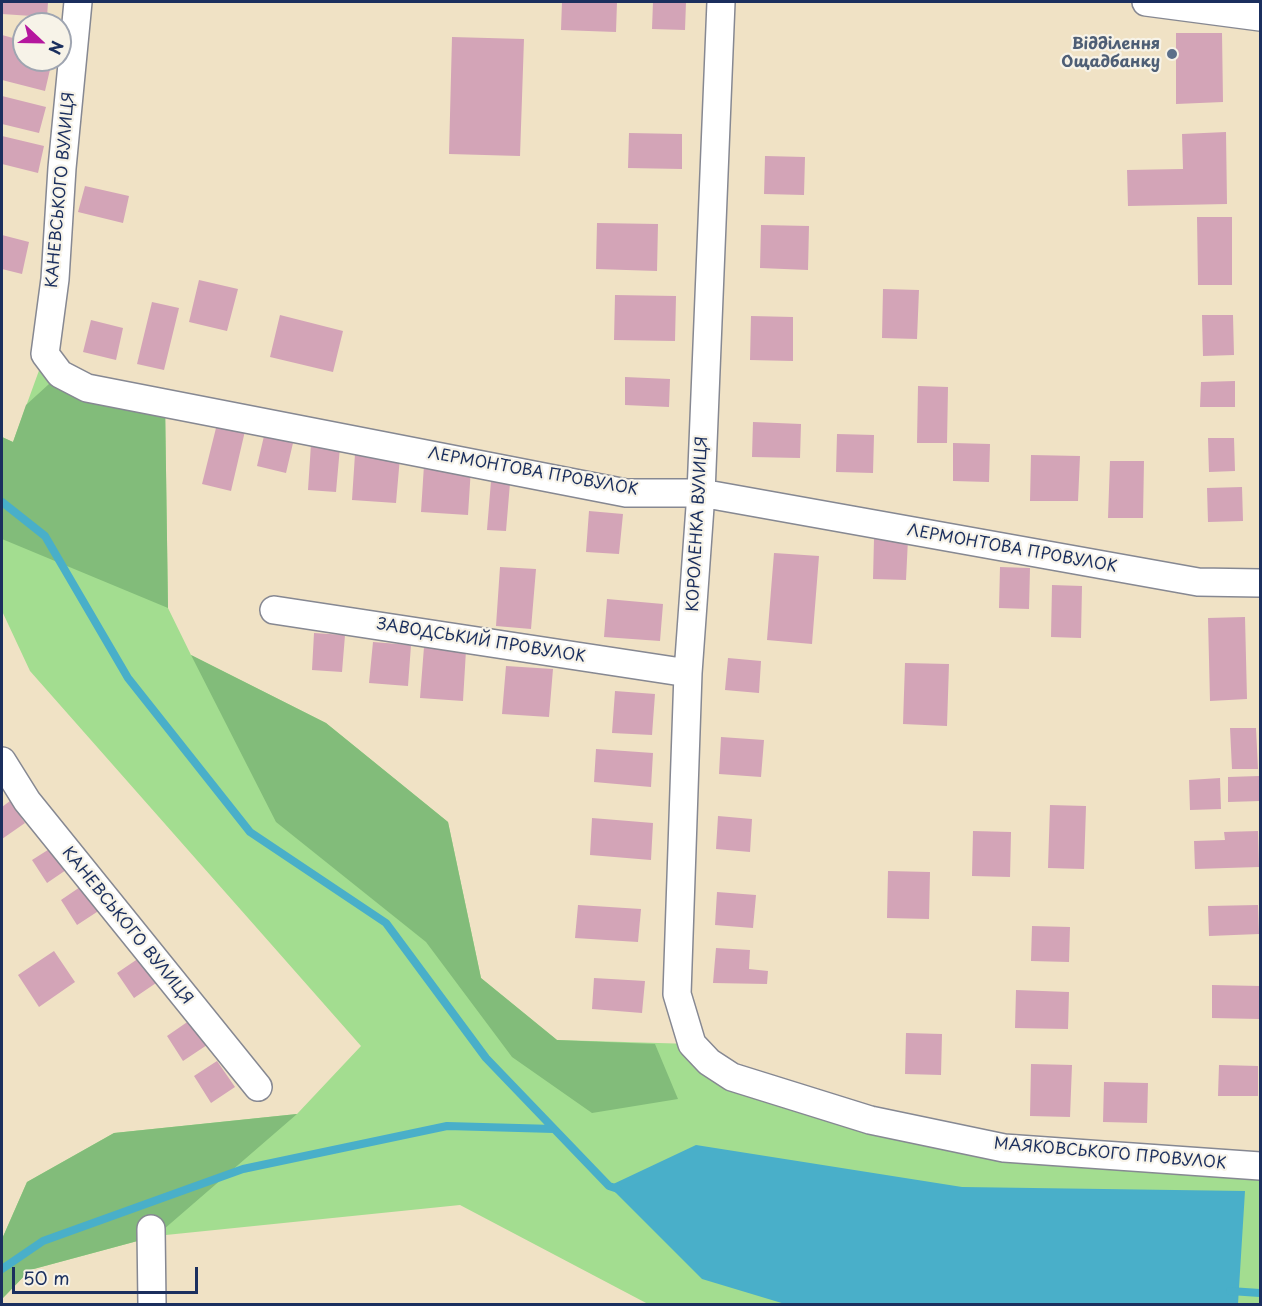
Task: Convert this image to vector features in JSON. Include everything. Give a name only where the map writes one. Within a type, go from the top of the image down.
[{"type":"street","name":"КАНЕВСЬКОГО ВУЛИЦЯ","points":[[60,374],[45,354],[55,279],[62,168],[78,2]]},
{"type":"street","name":"КОРОЛЕНКА ВУЛИЦЯ","points":[[692,1044],[677,994],[688,673],[700,493],[721,2]]},
{"type":"street","points":[[1146,2],[1260,17]]},
{"type":"street","name":"ЛЕРМОНТОВА ПРОВУЛОК","points":[[60,374],[87,388],[627,493],[700,493],[1198,582],[1260,583]]},
{"type":"street","name":"ЗАВОДСЬКИЙ ПРОВУЛОК","points":[[274,610],[688,673]]},
{"type":"street","name":"КАНЕВСЬКОГО ВУЛИЦЯ","points":[[2,761],[27,801],[258,1087]]},
{"type":"street","name":"МАЯКОВСЬКОГО ПРОВУЛОК","points":[[692,1044],[709,1062],[732,1077],[870,1120],[1004,1148],[1260,1166]]},
{"type":"street","points":[[151,1229],[152,1305]]},
{"type":"green space","points":[[45,354],[60,374],[165,401],[168,608],[191,655],[326,723],[448,822],[481,978],[557,1040],[692,1044],[709,1062],[1004,1148],[1260,1160],[1260,1304],[648,1304],[460,1205],[156,1236],[30,1270],[2,1299],[2,1239],[27,1182],[114,1133],[297,1114],[361,1046],[30,671],[2,611],[2,437],[13,442]]},
{"type":"green space","points":[[60,374],[165,401],[168,608],[2,539],[2,437],[13,442],[26,405]]},
{"type":"green space","points":[[191,655],[326,723],[448,822],[481,978],[557,1040],[655,1044],[678,1099],[592,1113],[512,1057],[426,942],[276,822]]},
{"type":"green space","points":[[297,1114],[156,1236],[30,1270],[2,1299],[2,1239],[27,1182],[114,1133]]},
{"type":"water","points":[[696,1145],[962,1187],[1245,1191],[1238,1304],[785,1304],[702,1279],[609,1186]]},
{"type":"building","points":[[2,2],[48,2],[47,12],[2,14]]},
{"type":"building","points":[[562,2],[617,2],[616,32],[561,30]]},
{"type":"building","points":[[653,2],[686,2],[685,30],[652,29]]},
{"type":"building","points":[[1176,33],[1222,33],[1223,102],[1176,104]]},
{"type":"building","points":[[2,35],[12,38],[12,72],[49,72],[45,91],[2,80]]},
{"type":"building","points":[[452,37],[524,39],[520,156],[449,154]]},
{"type":"building","points":[[2,96],[46,107],[39,133],[2,124]]},
{"type":"building","points":[[1226,132],[1227,204],[1128,206],[1127,170],[1183,169],[1182,134]]},
{"type":"building","points":[[629,133],[682,134],[682,169],[628,168]]},
{"type":"building","points":[[2,136],[44,146],[38,173],[2,164]]},
{"type":"building","points":[[765,156],[805,157],[804,195],[764,194]]},
{"type":"building","points":[[85,186],[129,196],[123,223],[78,212]]},
{"type":"building","points":[[1197,217],[1232,217],[1232,285],[1198,285]]},
{"type":"building","points":[[597,223],[658,224],[657,271],[596,269]]},
{"type":"building","points":[[761,225],[809,226],[808,270],[760,268]]},
{"type":"building","points":[[2,235],[29,242],[22,274],[2,269]]},
{"type":"building","points":[[199,280],[238,289],[227,331],[189,322]]},
{"type":"building","points":[[883,289],[919,290],[917,339],[882,338]]},
{"type":"building","points":[[615,295],[676,296],[675,341],[614,340]]},
{"type":"building","points":[[152,302],[179,308],[164,370],[137,364]]},
{"type":"building","points":[[280,315],[343,331],[333,372],[270,357]]},
{"type":"building","points":[[1202,315],[1233,315],[1234,355],[1203,356]]},
{"type":"building","points":[[751,316],[793,317],[793,361],[750,360]]},
{"type":"building","points":[[91,320],[123,328],[116,360],[83,352]]},
{"type":"building","points":[[625,377],[670,379],[669,407],[625,405]]},
{"type":"building","points":[[1235,381],[1235,407],[1200,407],[1201,382]]},
{"type":"building","points":[[918,386],[948,387],[947,443],[917,443]]},
{"type":"building","points":[[753,422],[801,424],[800,458],[752,457]]},
{"type":"building","points":[[217,424],[245,431],[231,491],[202,484]]},
{"type":"building","points":[[837,434],[874,435],[873,473],[836,472]]},
{"type":"building","points":[[264,436],[293,443],[286,473],[257,466]]},
{"type":"building","points":[[1208,438],[1234,438],[1235,471],[1209,472]]},
{"type":"building","points":[[953,443],[990,444],[989,482],[953,481]]},
{"type":"building","points":[[311,444],[340,447],[336,492],[308,490]]},
{"type":"building","points":[[355,454],[400,457],[396,503],[352,500]]},
{"type":"building","points":[[1031,455],[1080,456],[1078,501],[1030,501]]},
{"type":"building","points":[[1110,461],[1144,461],[1143,518],[1108,518]]},
{"type":"building","points":[[424,465],[471,468],[468,515],[421,512]]},
{"type":"building","points":[[491,481],[510,483],[506,531],[487,530]]},
{"type":"building","points":[[1242,487],[1243,521],[1208,522],[1207,488]]},
{"type":"building","points":[[589,511],[623,514],[619,554],[586,552]]},
{"type":"building","points":[[874,539],[908,539],[906,580],[873,579]]},
{"type":"building","points":[[774,553],[819,556],[812,644],[767,640]]},
{"type":"building","points":[[500,567],[536,569],[531,629],[496,626]]},
{"type":"building","points":[[1000,567],[1030,568],[1029,609],[999,608]]},
{"type":"building","points":[[1052,585],[1082,586],[1081,638],[1051,637]]},
{"type":"building","points":[[607,599],[663,604],[660,641],[604,637]]},
{"type":"building","points":[[1245,617],[1247,699],[1210,701],[1208,618]]},
{"type":"building","points":[[314,633],[345,635],[342,672],[312,670]]},
{"type":"building","points":[[373,642],[411,645],[408,686],[369,683]]},
{"type":"building","points":[[424,647],[466,650],[463,701],[420,698]]},
{"type":"building","points":[[728,658],[761,661],[759,693],[725,690]]},
{"type":"building","points":[[905,663],[949,664],[947,726],[903,724]]},
{"type":"building","points":[[506,666],[553,669],[549,717],[502,714]]},
{"type":"building","points":[[615,691],[655,694],[652,735],[612,733]]},
{"type":"building","points":[[1230,728],[1256,728],[1258,769],[1232,769]]},
{"type":"building","points":[[721,737],[764,740],[761,777],[719,774]]},
{"type":"building","points":[[596,749],[653,753],[651,787],[594,782]]},
{"type":"building","points":[[1259,776],[1260,801],[1228,802],[1228,777]]},
{"type":"building","points":[[1220,778],[1221,809],[1190,810],[1189,780]]},
{"type":"building","points":[[10,801],[25,823],[2,839],[2,807]]},
{"type":"building","points":[[1050,805],[1086,806],[1084,869],[1048,868]]},
{"type":"building","points":[[718,816],[752,819],[750,852],[716,849]]},
{"type":"building","points":[[592,818],[653,823],[651,860],[590,855]]},
{"type":"building","points":[[973,831],[1011,832],[1010,877],[972,876]]},
{"type":"building","points":[[1258,831],[1259,867],[1195,869],[1194,841],[1225,840],[1224,832]]},
{"type":"building","points":[[51,848],[66,870],[47,883],[32,860]]},
{"type":"building","points":[[888,871],[930,872],[929,919],[887,918]]},
{"type":"building","points":[[83,885],[100,910],[77,925],[61,900]]},
{"type":"building","points":[[717,892],[756,895],[753,928],[715,925]]},
{"type":"building","points":[[578,905],[641,909],[638,942],[575,938]]},
{"type":"building","points":[[1258,905],[1259,934],[1209,936],[1208,906]]},
{"type":"building","points":[[1032,926],[1070,927],[1069,962],[1031,961]]},
{"type":"building","points":[[716,948],[750,950],[749,969],[768,971],[767,984],[713,983]]},
{"type":"building","points":[[54,951],[75,982],[39,1007],[18,975]]},
{"type":"building","points":[[142,956],[159,981],[134,998],[117,973]]},
{"type":"building","points":[[594,978],[645,981],[642,1013],[592,1009]]},
{"type":"building","points":[[1212,985],[1260,986],[1259,1019],[1212,1018]]},
{"type":"building","points":[[1016,990],[1069,992],[1068,1029],[1015,1028]]},
{"type":"building","points":[[196,1016],[213,1041],[183,1061],[167,1036]]},
{"type":"building","points":[[906,1033],[942,1034],[941,1075],[905,1074]]},
{"type":"building","points":[[217,1061],[235,1087],[211,1103],[194,1076]]},
{"type":"building","points":[[1031,1064],[1072,1065],[1070,1117],[1030,1116]]},
{"type":"building","points":[[1219,1065],[1258,1066],[1258,1096],[1218,1096]]},
{"type":"building","points":[[1104,1082],[1148,1083],[1147,1123],[1103,1122]]},
{"type":"waterway","points":[[2,502],[45,536],[128,678],[250,832],[386,923],[486,1058],[609,1186],[618,1189]]},
{"type":"waterway","points":[[2,1269],[43,1241],[243,1169],[447,1126],[554,1129]]},
{"type":"waterway","points":[[1230,1291],[1260,1293]]},
{"type":"place","name":"Відділення Ощадбанку","points":[[1172,54]]}]
